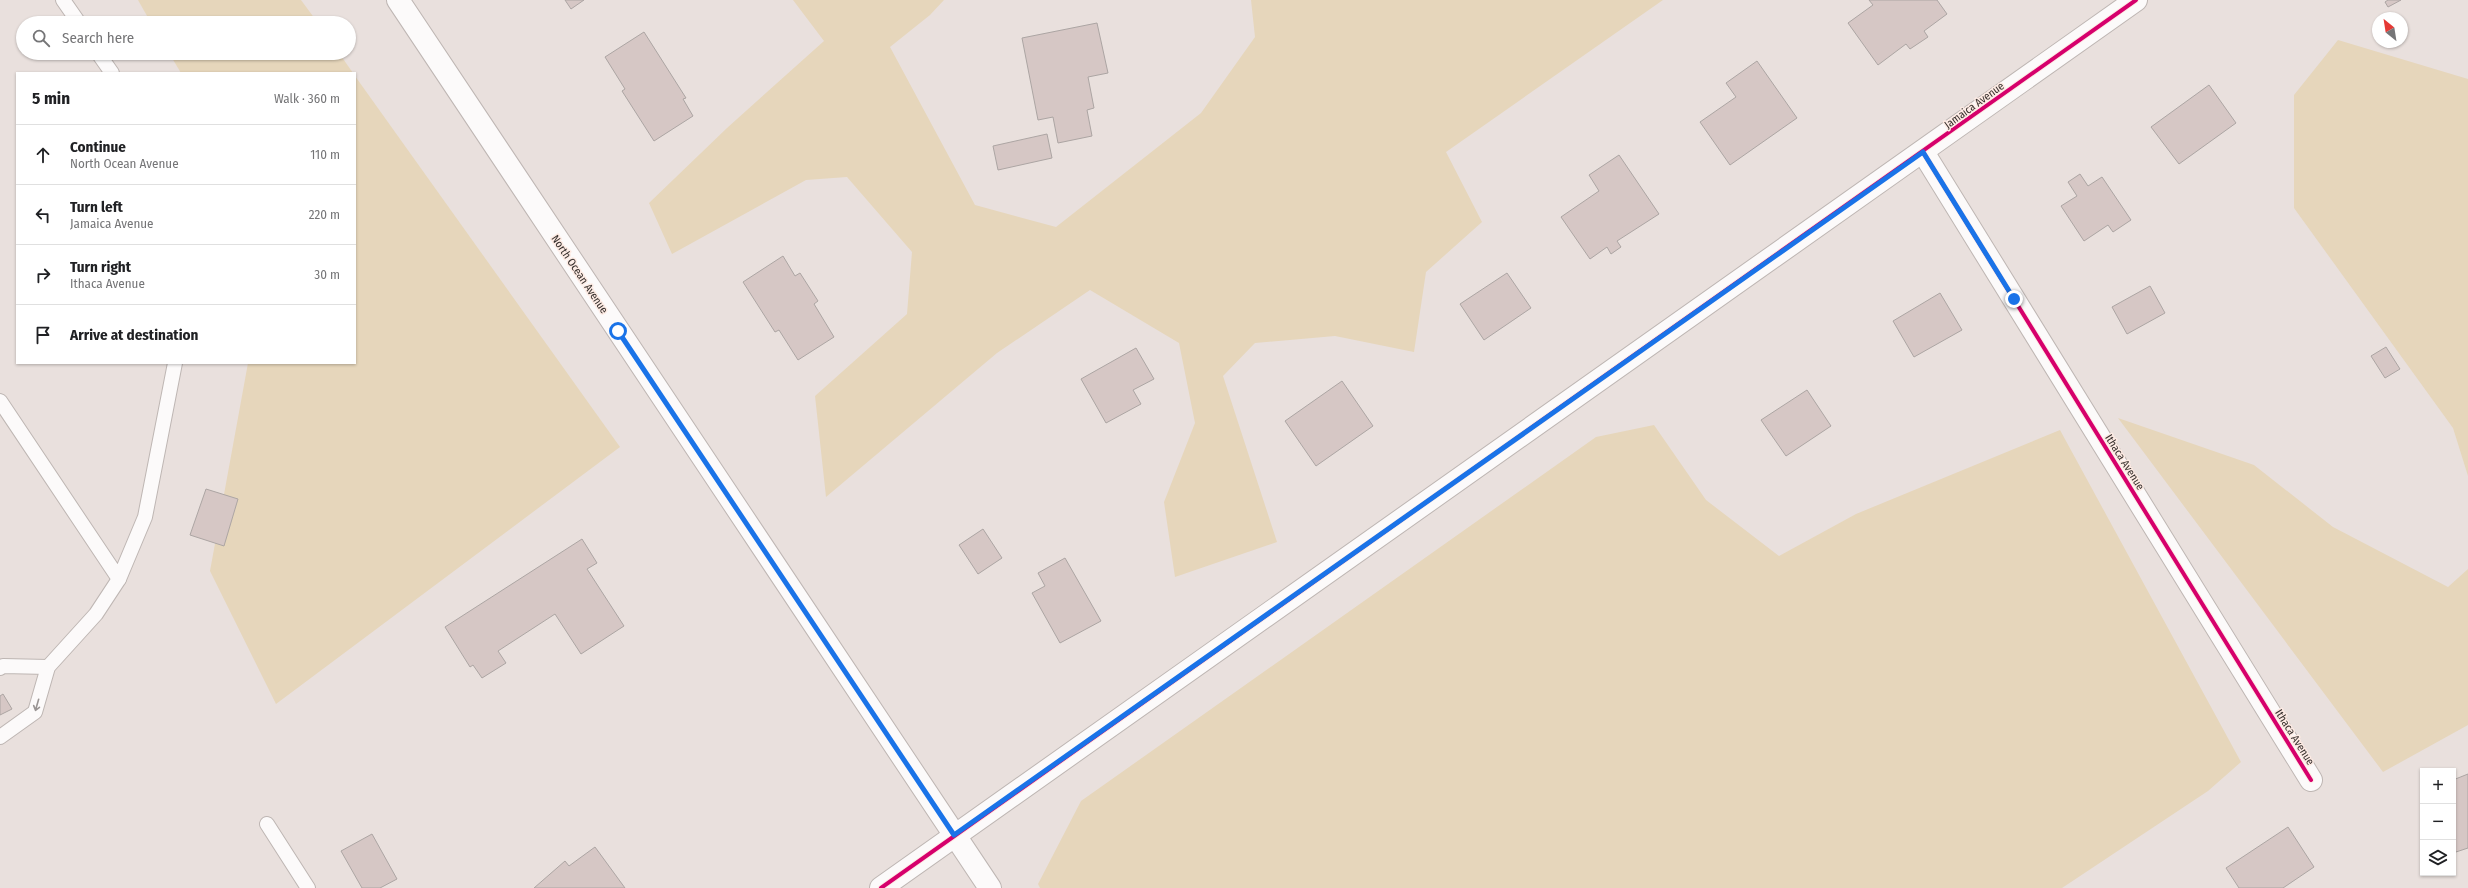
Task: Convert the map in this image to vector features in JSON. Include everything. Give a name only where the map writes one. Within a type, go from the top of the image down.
[{"type":"street","name":"North Ocean Avenue","points":[[398,0],[990,888]]},
{"type":"street","name":"Jamaica Avenue","points":[[881,888],[2136,0]]},
{"type":"street","name":"Ithaca Avenue","points":[[1923,152],[2312,780]]},
{"type":"lane","points":[[63,0],[73,16]]},
{"type":"lane","points":[[103,60],[111,72]]},
{"type":"lane","points":[[0,737],[35,712],[48,667],[96,614],[119,579],[145,517],[175,364]]},
{"type":"lane","points":[[0,401],[119,579]]},
{"type":"lane","points":[[0,668],[4,666],[48,667]]},
{"type":"lane","points":[[267,824],[308,888]]},
{"type":"shaded area","points":[[138,0],[301,0],[313,16],[147,16]]},
{"type":"shaded area","points":[[793,0],[944,0],[930,15],[890,47],[975,205],[1056,227],[1201,113],[1255,37],[1251,0],[1663,0],[1446,152],[1482,222],[1426,272],[1414,352],[1335,336],[1255,343],[1223,376],[1277,542],[1175,577],[1164,502],[1195,423],[1179,343],[1090,290],[997,353],[826,497],[815,396],[907,314],[912,252],[847,177],[806,180],[672,254],[649,203],[727,128],[824,41]]},
{"type":"shaded area","points":[[2338,40],[2468,79],[2468,476],[2453,428],[2294,208],[2294,95]]},
{"type":"shaded area","points":[[173,60],[344,60],[352,72],[180,72]]},
{"type":"shaded area","points":[[356,77],[620,447],[276,704],[210,571],[248,364],[356,364]]},
{"type":"shaded area","points":[[2118,418],[2254,465],[2333,527],[2448,587],[2468,569],[2468,725],[2383,772]]},
{"type":"shaded area","points":[[1654,425],[1706,500],[1779,556],[1856,514],[2060,430],[2241,762],[2208,791],[2062,888],[1040,888],[1038,884],[1081,801],[1596,437]]},
{"type":"building","points":[[565,0],[584,0],[571,9]]},
{"type":"building","points":[[1869,0],[1937,0],[1947,14],[1924,31],[1928,37],[1910,49],[1906,44],[1878,65],[1848,23],[1873,5]]},
{"type":"building","points":[[2388,0],[2401,0],[2388,7],[2385,2]]},
{"type":"building","points":[[1097,23],[1108,73],[1088,77],[1094,108],[1087,110],[1092,136],[1058,143],[1053,117],[1038,120],[1022,38]]},
{"type":"building","points":[[644,32],[686,98],[683,99],[693,116],[654,141],[622,91],[625,89],[605,57]]},
{"type":"building","points":[[1757,61],[1797,118],[1730,165],[1700,122],[1736,97],[1726,83]]},
{"type":"building","points":[[2209,85],[2236,123],[2179,164],[2151,127]]},
{"type":"building","points":[[1047,134],[1052,158],[998,170],[993,146]]},
{"type":"building","points":[[1619,155],[1659,214],[1617,241],[1621,247],[1611,254],[1607,247],[1590,259],[1561,217],[1599,191],[1589,175]]},
{"type":"building","points":[[2080,174],[2088,186],[2102,177],[2131,220],[2113,232],[2108,225],[2084,241],[2061,206],[2077,196],[2068,182]]},
{"type":"building","points":[[783,256],[795,276],[800,273],[818,301],[814,304],[834,337],[798,360],[779,330],[775,332],[743,282]]},
{"type":"building","points":[[1507,273],[1531,308],[1484,340],[1460,304]]},
{"type":"building","points":[[2150,286],[2165,313],[2127,334],[2112,307]]},
{"type":"building","points":[[1940,293],[1962,330],[1914,357],[1893,321]]},
{"type":"building","points":[[2386,347],[2400,369],[2385,378],[2371,356]]},
{"type":"building","points":[[1136,348],[1154,379],[1133,390],[1141,404],[1106,423],[1081,379]]},
{"type":"building","points":[[1342,381],[1373,426],[1316,466],[1285,421]]},
{"type":"building","points":[[1807,390],[1831,426],[1786,456],[1761,420]]},
{"type":"building","points":[[206,489],[238,499],[224,546],[190,535]]},
{"type":"building","points":[[983,529],[1002,558],[978,574],[959,545]]},
{"type":"building","points":[[582,539],[597,563],[587,569],[624,626],[581,654],[555,614],[498,651],[506,663],[482,678],[473,665],[470,667],[445,627]]},
{"type":"building","points":[[1065,558],[1101,621],[1060,643],[1032,593],[1045,586],[1038,573]]},
{"type":"building","points":[[3,694],[12,709],[0,715],[0,696]]},
{"type":"building","points":[[2468,774],[2468,848],[2456,852],[2456,804],[2456,779]]},
{"type":"building","points":[[2288,827],[2314,867],[2283,888],[2239,888],[2226,868]]},
{"type":"building","points":[[372,834],[397,879],[380,888],[362,888],[341,851]]},
{"type":"building","points":[[595,847],[625,888],[534,888],[565,861],[569,866]]},
{"type":"cycle path","points":[[881,888],[2136,0]]},
{"type":"cycle path","points":[[1923,152],[2311,780]]},
{"type":"route","points":[[618,331],[954,835],[1923,152],[2014,299]]}]
